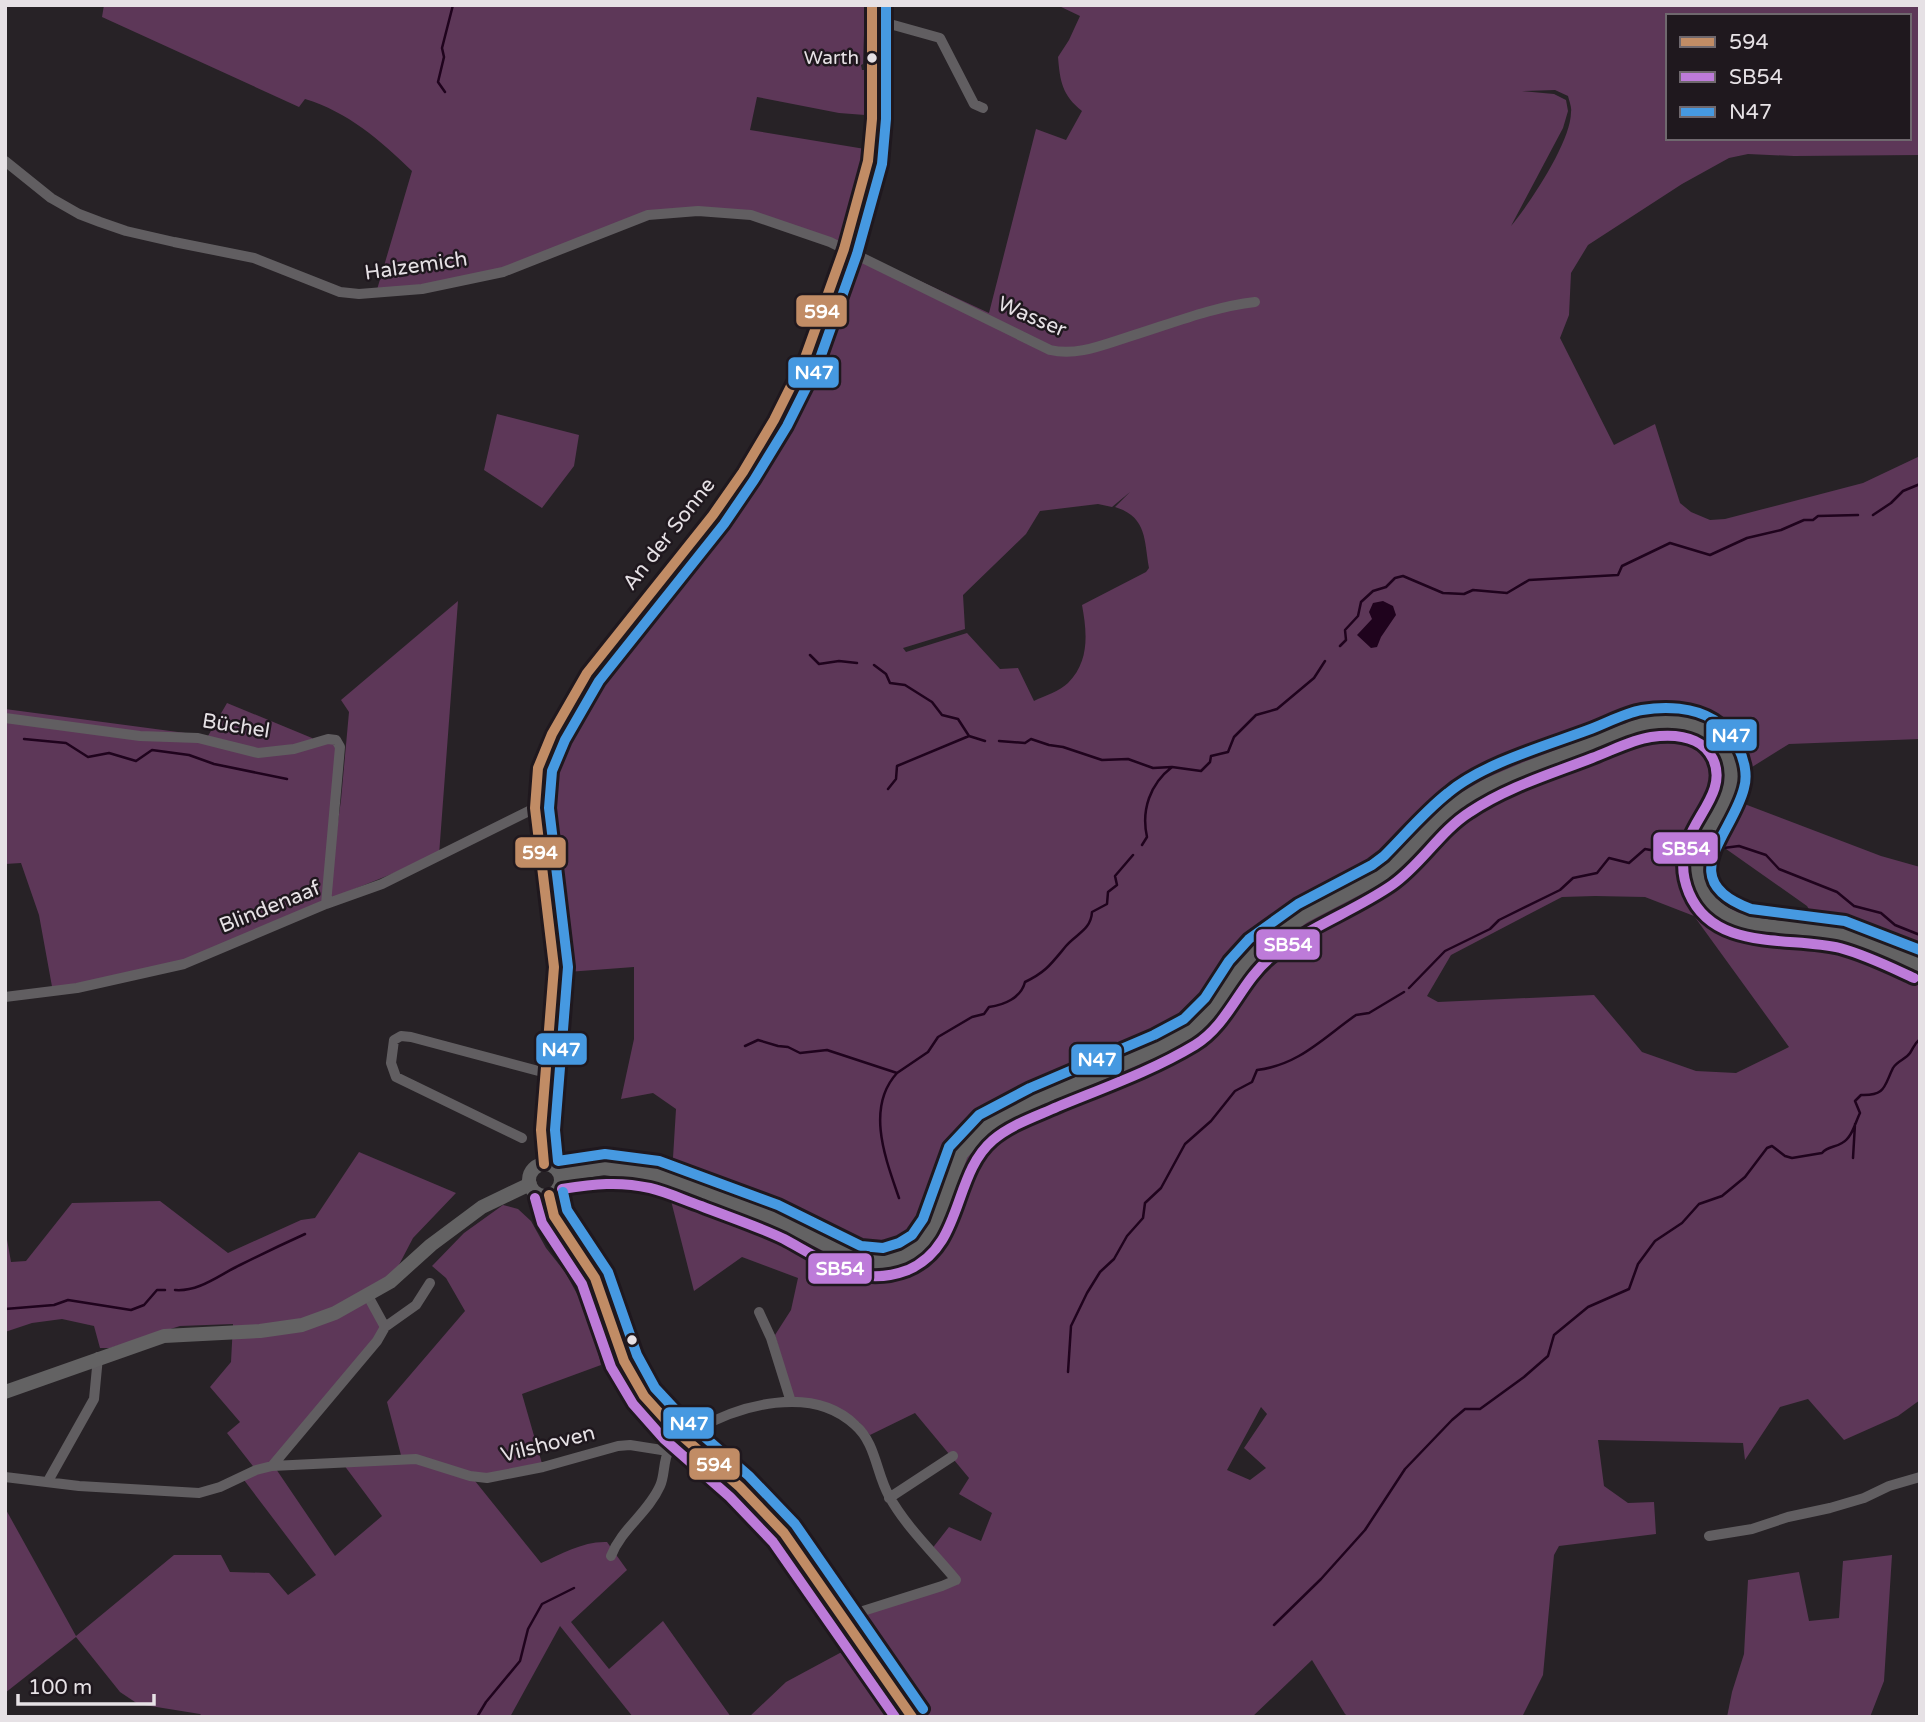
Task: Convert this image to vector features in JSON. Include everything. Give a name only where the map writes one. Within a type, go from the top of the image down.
[{"type":"main road","name":"An der Sonne","points":[[544,1164],[541,1129],[554,967],[535,808],[538,768],[571,698],[609,642],[713,515],[758,449],[805,358],[844,249],[867,161],[872,119],[872,12]]},
{"type":"main road","points":[[561,1175],[604,1168],[656,1175],[773,1218],[857,1259],[885,1262],[905,1256],[922,1245],[936,1226],[961,1154],[987,1126],[1036,1101],[1160,1048],[1192,1030],[1216,1007],[1240,969],[1258,949],[1304,916],[1393,867],[1457,803],[1488,785],[1534,766],[1643,724],[1664,720],[1698,726],[1711,733],[1723,746],[1731,767],[1730,788],[1703,837],[1698,854],[1700,883],[1709,900],[1717,908],[1745,923],[1842,934],[1920,965]]},
{"type":"main road","points":[[544,1164],[554,1167],[561,1175],[559,1188],[550,1195],[540,1195],[530,1184],[534,1168],[544,1164]]},
{"type":"main road","points":[[5,1392],[98,1357],[164,1336],[260,1331],[302,1325],[335,1313],[390,1282],[458,1223],[482,1207],[530,1184]]},
{"type":"main road","points":[[550,1195],[554,1216],[595,1278],[624,1361],[644,1396],[683,1437],[740,1487],[777,1525],[798,1551],[912,1717]]},
{"type":"street","points":[[872,12],[940,37],[974,104],[983,108]]},
{"type":"street","name":"Halzemich","points":[[5,161],[51,198],[100,222],[162,240],[254,258],[340,292],[359,294],[422,289],[503,272],[633,219],[680,211],[751,215],[786,225],[844,249]]},
{"type":"street","name":"Wasser","points":[[844,249],[1050,350],[1062,353],[1091,349],[1215,310],[1255,302]]},
{"type":"street","name":"Büchel","points":[[5,718],[140,736],[198,738],[258,753],[294,749],[328,738],[336,740],[340,747],[326,904]]},
{"type":"street","name":"Blindenaaf","points":[[5,997],[78,988],[173,967],[404,874],[535,808]]},
{"type":"street","points":[[522,1138],[396,1077],[391,1063],[394,1040],[401,1036],[411,1037],[546,1073]]},
{"type":"street","points":[[272,1466],[377,1341],[385,1327],[416,1305],[430,1283]]},
{"type":"street","points":[[368,1296],[385,1327]]},
{"type":"street","points":[[759,1312],[771,1338],[791,1402]]},
{"type":"street","points":[[48,1481],[94,1399],[98,1357]]},
{"type":"street","points":[[611,1556],[617,1540],[654,1496],[660,1486],[668,1451],[683,1437],[709,1422],[739,1410],[791,1402],[822,1407],[854,1423],[868,1442],[889,1498],[956,1580],[844,1617]]},
{"type":"street","name":"Vilshoven","points":[[5,1477],[58,1484],[199,1493],[220,1487],[256,1469],[272,1466],[416,1459],[470,1476],[487,1478],[543,1467],[618,1446],[630,1445],[668,1451]]},
{"type":"street","points":[[889,1498],[953,1457]]},
{"type":"street","points":[[1709,1536],[1752,1529],[1788,1517],[1830,1508],[1920,1477]]},
{"type":"shaded area","points":[[104,5],[865,5],[861,65],[862,70],[865,70],[865,115],[839,113],[757,97],[750,130],[865,149],[859,180],[870,183],[853,250],[989,313],[1036,129],[1066,140],[1082,111],[1063,87],[1058,57],[1080,16],[1057,5],[1920,5],[1920,155],[1748,154],[1729,158],[1682,184],[1588,245],[1571,273],[1569,315],[1560,338],[1614,445],[1655,424],[1680,503],[1691,512],[1710,520],[1725,519],[1863,483],[1920,456],[1920,739],[1789,744],[1744,772],[1732,775],[1726,797],[1881,856],[1920,867],[1920,972],[1867,957],[1920,982],[1920,1400],[1898,1416],[1844,1440],[1808,1399],[1780,1407],[1745,1460],[1743,1443],[1598,1440],[1604,1486],[1628,1503],[1654,1502],[1656,1534],[1559,1546],[1554,1555],[1543,1675],[1522,1717],[1349,1717],[1312,1660],[1252,1717],[919,1717],[854,1624],[861,1615],[956,1580],[931,1550],[949,1527],[981,1541],[992,1513],[959,1494],[969,1478],[915,1413],[870,1435],[859,1422],[793,1397],[775,1335],[791,1310],[798,1278],[742,1257],[694,1291],[668,1189],[672,1174],[676,1109],[653,1093],[621,1099],[634,1039],[634,967],[554,973],[535,779],[571,698],[682,554],[789,391],[844,249],[775,221],[663,212],[503,272],[376,293],[412,171],[388,148],[335,111],[305,99],[299,107],[102,17]],"holes":[[[1555,90],[1568,96],[1571,110],[1569,125],[1557,155],[1511,226],[1563,128],[1568,111],[1566,100],[1554,94],[1522,91]],[[1130,492],[1115,507],[1125,511],[1139,523],[1149,568],[1082,605],[1086,636],[1083,656],[1075,674],[1065,686],[1034,701],[1018,668],[1000,669],[967,633],[906,652],[903,648],[965,629],[963,595],[1026,534],[1040,511],[1098,504],[1112,507]],[[1719,844],[1807,906],[1816,921],[1780,925],[1722,906],[1705,871]],[[1562,897],[1645,897],[1694,916],[1789,1047],[1736,1073],[1696,1071],[1642,1052],[1594,995],[1438,1002],[1427,996],[1451,955]],[[1261,1407],[1267,1414],[1244,1448],[1266,1468],[1250,1480],[1227,1470]]]},
{"type":"shaded area","points":[[497,414],[579,435],[574,466],[542,508],[484,470]]},
{"type":"shaded area","points":[[458,601],[439,855],[327,900],[341,800],[349,712],[341,700]]},
{"type":"shaded area","points":[[1383,601],[1393,606],[1396,615],[1377,647],[1371,648],[1357,635],[1372,619],[1369,612],[1373,603]]},
{"type":"shaded area","points":[[227,703],[312,738],[317,745],[331,742],[337,747],[322,901],[184,964],[53,992],[39,915],[21,863],[5,864],[5,709],[208,736]]},
{"type":"shaded area","points":[[359,1152],[456,1193],[413,1238],[390,1282],[369,1296],[385,1327],[274,1466],[335,1556],[382,1516],[341,1461],[402,1459],[387,1402],[465,1311],[446,1278],[432,1266],[464,1233],[503,1205],[518,1209],[531,1221],[581,1301],[601,1365],[522,1394],[543,1467],[471,1476],[541,1563],[581,1546],[607,1542],[627,1570],[571,1622],[609,1669],[663,1621],[731,1717],[633,1717],[560,1626],[510,1717],[203,1717],[200,1714],[138,1704],[120,1692],[76,1637],[5,1693],[5,1508],[76,1636],[174,1555],[221,1555],[230,1572],[269,1573],[288,1595],[316,1575],[241,1476],[256,1470],[227,1433],[240,1422],[210,1387],[231,1362],[233,1324],[180,1326],[110,1348],[100,1348],[94,1326],[62,1319],[32,1323],[5,1332],[5,1228],[11,1262],[26,1261],[72,1203],[160,1201],[228,1253],[301,1220],[315,1218]]},
{"type":"shaded area","points":[[1892,1555],[1884,1681],[1870,1717],[1727,1717],[1744,1654],[1748,1580],[1799,1572],[1809,1621],[1839,1618],[1843,1561]]},
{"type":"shaded area","points":[[851,1647],[899,1717],[749,1717],[786,1682]]},
{"type":"waterway","points":[[445,92],[438,82],[444,57],[442,48],[453,5]]},
{"type":"waterway","points":[[1873,515],[1903,491],[1920,484]]},
{"type":"waterway","points":[[1340,646],[1346,640],[1345,630],[1358,616],[1361,602],[1373,591],[1386,587],[1395,578],[1403,576],[1443,593],[1464,594],[1473,590],[1507,593],[1529,580],[1618,575],[1622,566],[1670,543],[1710,555],[1747,538],[1781,530],[1818,516],[1858,515]]},
{"type":"waterway","points":[[810,655],[819,664],[839,661],[857,663]]},
{"type":"waterway","points":[[1142,845],[1147,837],[1146,807],[1164,774],[1172,767],[1201,771],[1210,762],[1211,756],[1228,752],[1234,737],[1256,715],[1277,709],[1314,678],[1325,661]]},
{"type":"waterway","points":[[874,665],[886,674],[890,683],[905,685],[932,702],[942,715],[958,719],[969,736]]},
{"type":"waterway","points":[[888,789],[896,779],[897,766],[969,736],[985,741]]},
{"type":"waterway","points":[[24,739],[66,743],[88,757],[109,753],[136,761],[152,750],[189,755],[214,764],[287,779]]},
{"type":"waterway","points":[[999,741],[1025,743],[1031,739],[1102,760],[1128,759],[1153,768],[1172,767]]},
{"type":"waterway","points":[[1708,850],[1739,846],[1766,855],[1779,869],[1837,892],[1854,906],[1881,913],[1895,925],[1920,935]]},
{"type":"waterway","points":[[1409,988],[1445,951],[1560,890],[1573,878],[1597,873],[1609,858],[1629,863],[1645,849],[1673,854],[1691,852]]},
{"type":"waterway","points":[[745,1046],[758,1040],[788,1047],[800,1053],[827,1050],[897,1073],[928,1052],[938,1037],[972,1017],[984,1014],[989,1007],[1011,1000],[1020,992],[1025,982],[1048,967],[1086,928],[1092,912],[1107,904],[1108,892],[1117,885],[1115,876],[1133,855]]},
{"type":"waterway","points":[[1068,1372],[1071,1326],[1087,1293],[1100,1272],[1114,1259],[1127,1236],[1143,1218],[1145,1203],[1161,1188],[1185,1144],[1211,1121],[1235,1091],[1252,1082],[1257,1070],[1286,1063],[1356,1015],[1369,1013],[1404,992]]},
{"type":"waterway","points":[[1274,1625],[1321,1579],[1365,1530],[1405,1469],[1452,1420],[1465,1409],[1480,1409],[1524,1377],[1548,1356],[1554,1335],[1588,1307],[1629,1289],[1638,1264],[1655,1241],[1682,1223],[1699,1204],[1722,1196],[1745,1177],[1767,1148],[1772,1146],[1792,1158],[1822,1153],[1845,1141],[1860,1113],[1855,1101],[1861,1095],[1880,1092],[1895,1066],[1920,1039]]},
{"type":"waterway","points":[[897,1073],[887,1087],[880,1118],[884,1151],[899,1198]]},
{"type":"waterway","points":[[1853,1158],[1855,1124]]},
{"type":"waterway","points":[[175,1290],[201,1286],[305,1234]]},
{"type":"waterway","points":[[5,1309],[54,1305],[68,1300],[131,1310],[144,1305],[157,1290],[165,1290]]},
{"type":"waterway","points":[[477,1717],[520,1661],[528,1629],[542,1604],[574,1588]]},
{"type":"transit line","name":"594","points":[[544,1164],[541,1130],[554,967],[535,808],[538,768],[552,734],[587,673],[713,515],[743,472],[774,420],[805,358],[844,249],[868,161],[872,119],[872,5]]},
{"type":"transit line","name":"N47","points":[[886,5],[886,119],[882,164],[857,254],[818,364],[787,426],[724,524],[599,681],[565,740],[552,771],[549,808],[568,967],[555,1130],[558,1161],[605,1154],[659,1161],[778,1205],[861,1246],[883,1248],[899,1243],[912,1235],[923,1219],[949,1147],[979,1115],[1030,1088],[1154,1035],[1184,1019],[1205,998],[1229,961],[1249,939],[1298,904],[1372,865],[1431,807],[1478,773],[1642,710],[1660,708],[1698,712],[1728,732],[1740,752],[1744,762],[1744,788],[1714,855],[1711,870],[1715,884],[1728,897],[1751,909],[1845,921],[1920,950]]},
{"type":"transit line","name":"SB54","points":[[562,1189],[606,1184],[650,1188],[764,1230],[848,1272],[876,1276],[908,1270],[926,1259],[939,1244],[949,1228],[970,1172],[993,1140],[1032,1117],[1145,1071],[1195,1045],[1217,1026],[1250,979],[1270,958],[1299,937],[1392,885],[1459,820],[1484,803],[1530,782],[1644,738],[1668,736],[1690,739],[1704,746],[1713,759],[1716,770],[1714,791],[1692,831],[1683,860],[1689,893],[1701,912],[1716,925],[1734,933],[1840,948],[1914,978]]},
{"type":"transit line","name":"N47","points":[[563,1192],[567,1210],[608,1272],[637,1355],[655,1388],[683,1418],[749,1476],[795,1524],[923,1709]]},
{"type":"transit line","name":"594","points":[[549,1195],[554,1216],[595,1278],[624,1361],[644,1396],[673,1428],[740,1487],[784,1533],[912,1717]]},
{"type":"transit line","name":"SB54","points":[[535,1198],[542,1223],[582,1284],[611,1367],[633,1404],[664,1439],[730,1497],[773,1542],[895,1717]]},
{"type":"place","name":"Warth","points":[[872,58]]}]
